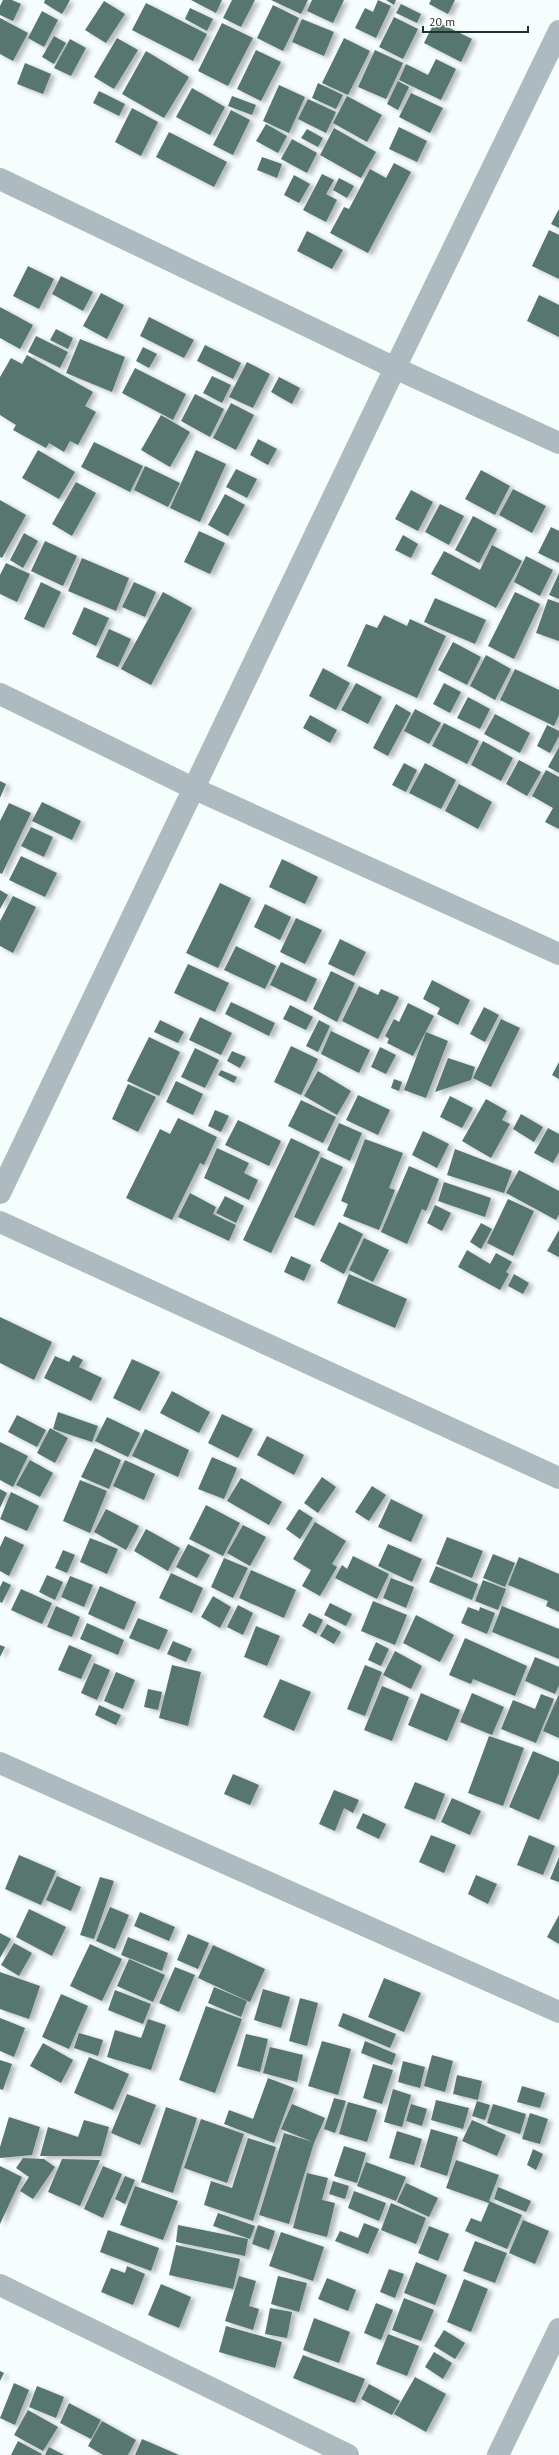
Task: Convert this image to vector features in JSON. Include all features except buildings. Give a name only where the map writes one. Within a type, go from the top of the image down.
[{"type":"street","points":[[0,1193],[195,789],[395,368],[559,31]]},
{"type":"street","points":[[0,179],[395,368],[559,443]]},
{"type":"street","points":[[0,694],[195,789],[559,954]]},
{"type":"street","points":[[0,1222],[559,1478]]},
{"type":"street","points":[[0,1763],[559,2012]]},
{"type":"street","points":[[0,2285],[348,2455]]},
{"type":"street","points":[[498,2455],[559,2329]]}]
